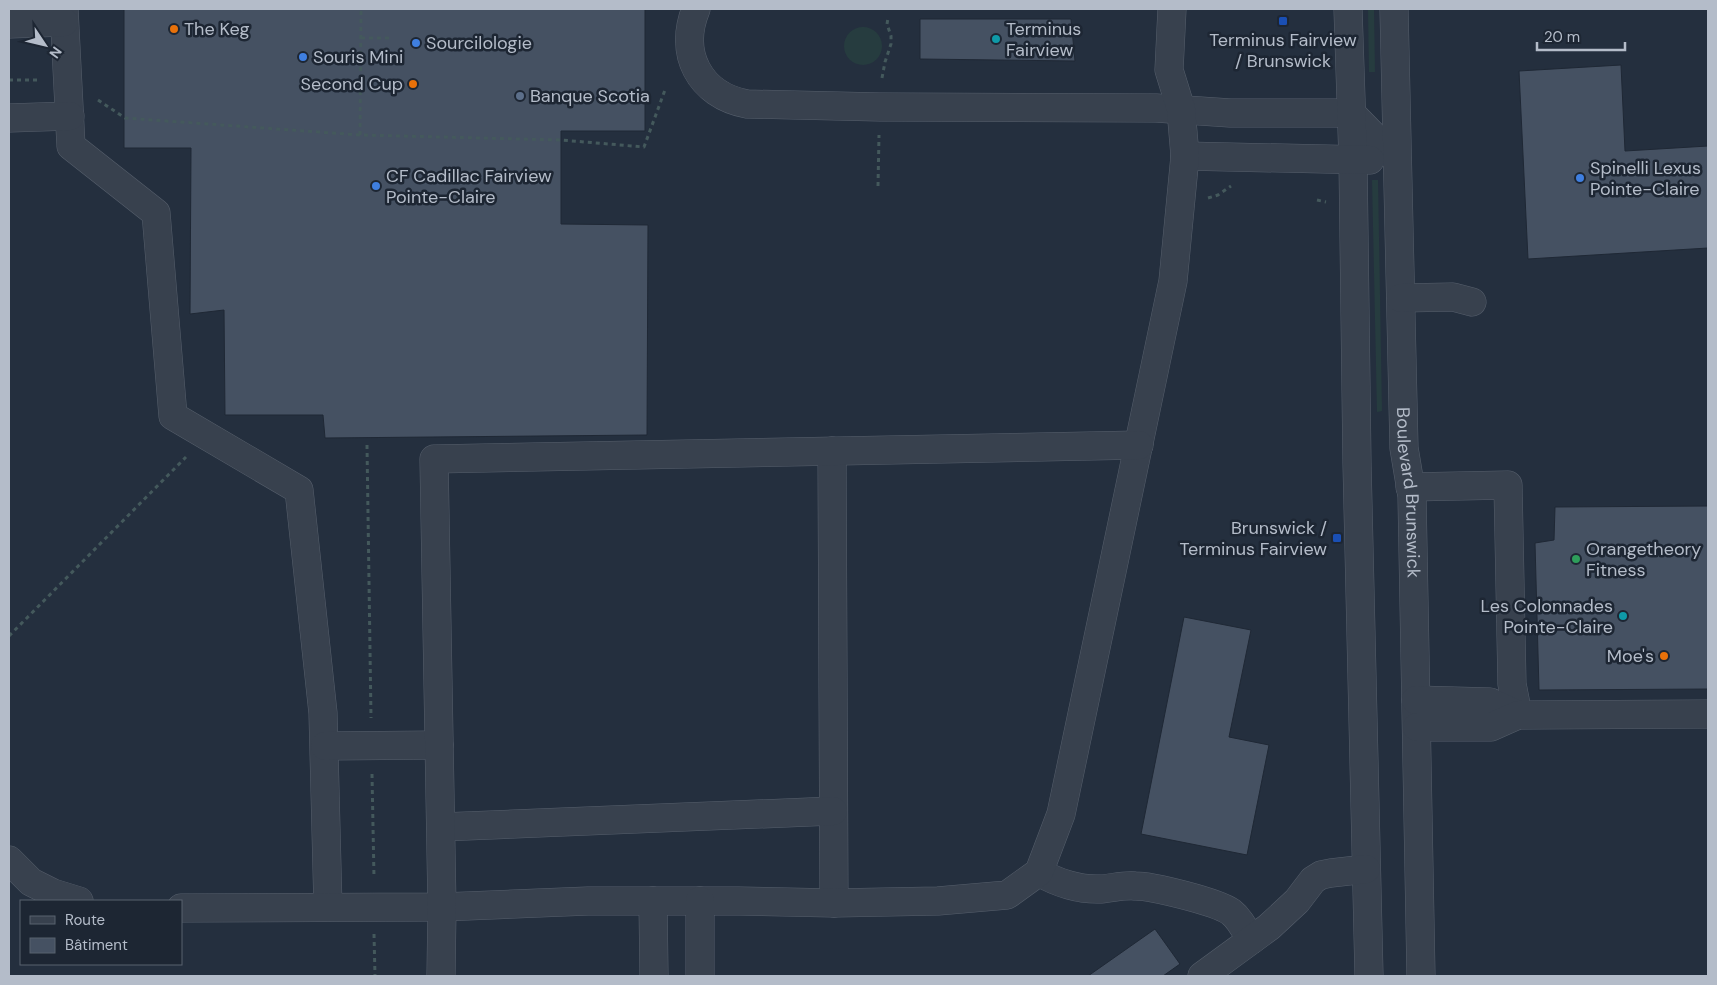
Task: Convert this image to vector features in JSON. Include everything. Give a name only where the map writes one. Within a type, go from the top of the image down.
[{"type":"street","points":[[696,9],[690,31],[689,49],[693,64],[711,88],[735,102],[747,104],[880,107],[1181,109],[1230,113],[1351,113],[1397,160]]},
{"type":"street","points":[[182,908],[442,906],[588,901],[938,901],[1007,895],[1039,872],[1061,814],[1173,281],[1185,156],[1181,109],[1169,70],[1172,9]]},
{"type":"street","name":"Boulevard Brunswick","points":[[1394,9],[1404,448],[1412,496],[1422,976]]},
{"type":"street","points":[[1342,12],[1353,160],[1357,462],[1369,976]]},
{"type":"street","points":[[9,24],[64,16],[71,146],[156,213],[173,416],[299,490],[323,713],[328,907]]},
{"type":"street","points":[[9,118],[70,116]]},
{"type":"street","points":[[1185,156],[1397,160]]},
{"type":"street","points":[[1401,298],[1453,297],[1472,302]]},
{"type":"street","points":[[441,976],[441,827],[434,459],[1139,445]]},
{"type":"street","points":[[832,452],[834,902]]},
{"type":"street","points":[[1410,487],[1508,485],[1512,684],[1518,715]]},
{"type":"street","points":[[1416,700],[1490,702],[1518,715]]},
{"type":"street","points":[[1417,727],[1491,727],[1518,715],[1708,714]]},
{"type":"street","points":[[325,746],[439,745]]},
{"type":"street","points":[[441,827],[833,811]]},
{"type":"street","points":[[9,860],[31,882],[53,893],[76,900]]},
{"type":"street","points":[[1202,976],[1284,913],[1297,901],[1313,880],[1321,875],[1366,869]]},
{"type":"street","points":[[1039,872],[1054,881],[1070,885],[1098,889],[1138,886],[1204,900],[1229,910],[1236,917],[1251,940]]},
{"type":"street","points":[[653,901],[654,976]]},
{"type":"street","points":[[700,901],[700,976]]},
{"type":"path","points":[[360,135],[361,9]]},
{"type":"path","points":[[882,83],[884,62],[891,44],[891,36],[887,24],[888,18]]},
{"type":"path","points":[[361,38],[391,38]]},
{"type":"path","points":[[67,79],[124,118],[360,135],[562,140],[644,147],[664,90]]},
{"type":"path","points":[[878,186],[879,130]]},
{"type":"path","points":[[1208,198],[1218,195],[1235,183]]},
{"type":"path","points":[[9,636],[206,436]]},
{"type":"path","points":[[367,445],[375,976]]},
{"type":"green space","points":[[1368,9],[1374,9],[1375,72],[1369,72]]},
{"type":"green space","points":[[863,27],[877,32],[882,46],[877,60],[863,65],[849,60],[844,46],[849,32]]},
{"type":"green space","points":[[1372,180],[1378,180],[1382,411],[1377,412]]},
{"type":"building","name":"CF Cadillac Fairview Pointe-Claire","points":[[124,9],[645,9],[645,131],[561,131],[561,224],[648,225],[647,435],[325,438],[323,415],[225,415],[224,310],[190,314],[191,148],[124,148]]},
{"type":"building","name":"Terminus Fairview","points":[[920,19],[1071,19],[1075,61],[920,59]]},
{"type":"building","points":[[1621,65],[1625,151],[1708,146],[1708,248],[1528,259],[1519,71]]},
{"type":"building","name":"Les Colonnades Pointe-Claire","points":[[1708,506],[1708,689],[1539,690],[1535,543],[1554,540],[1555,507]]},
{"type":"building","points":[[1184,617],[1251,630],[1229,737],[1269,745],[1247,855],[1141,834]]},
{"type":"building","points":[[1155,929],[1180,964],[1163,976],[1088,976]]},
{"type":"place","name":"Terminus Fairview / Brunswick","points":[[1283,21]]},
{"type":"place","name":"The Keg","points":[[174,29]]},
{"type":"place","name":"Terminus Fairview","points":[[996,39]]},
{"type":"place","name":"Sourcilologie","points":[[416,43]]},
{"type":"place","name":"Souris Mini","points":[[303,57]]},
{"type":"place","name":"Second Cup","points":[[413,84]]},
{"type":"place","name":"Banque Scotia","points":[[520,96]]},
{"type":"place","name":"Spinelli Lexus Pointe-Claire","points":[[1580,178]]},
{"type":"place","name":"CF Cadillac Fairview Pointe-Claire","points":[[376,186]]},
{"type":"place","name":"Brunswick / Terminus Fairview","points":[[1337,538]]},
{"type":"place","name":"Orangetheory Fitness","points":[[1576,559]]},
{"type":"place","name":"Les Colonnades Pointe-Claire","points":[[1623,616]]},
{"type":"place","name":"Moe's","points":[[1664,656]]}]
